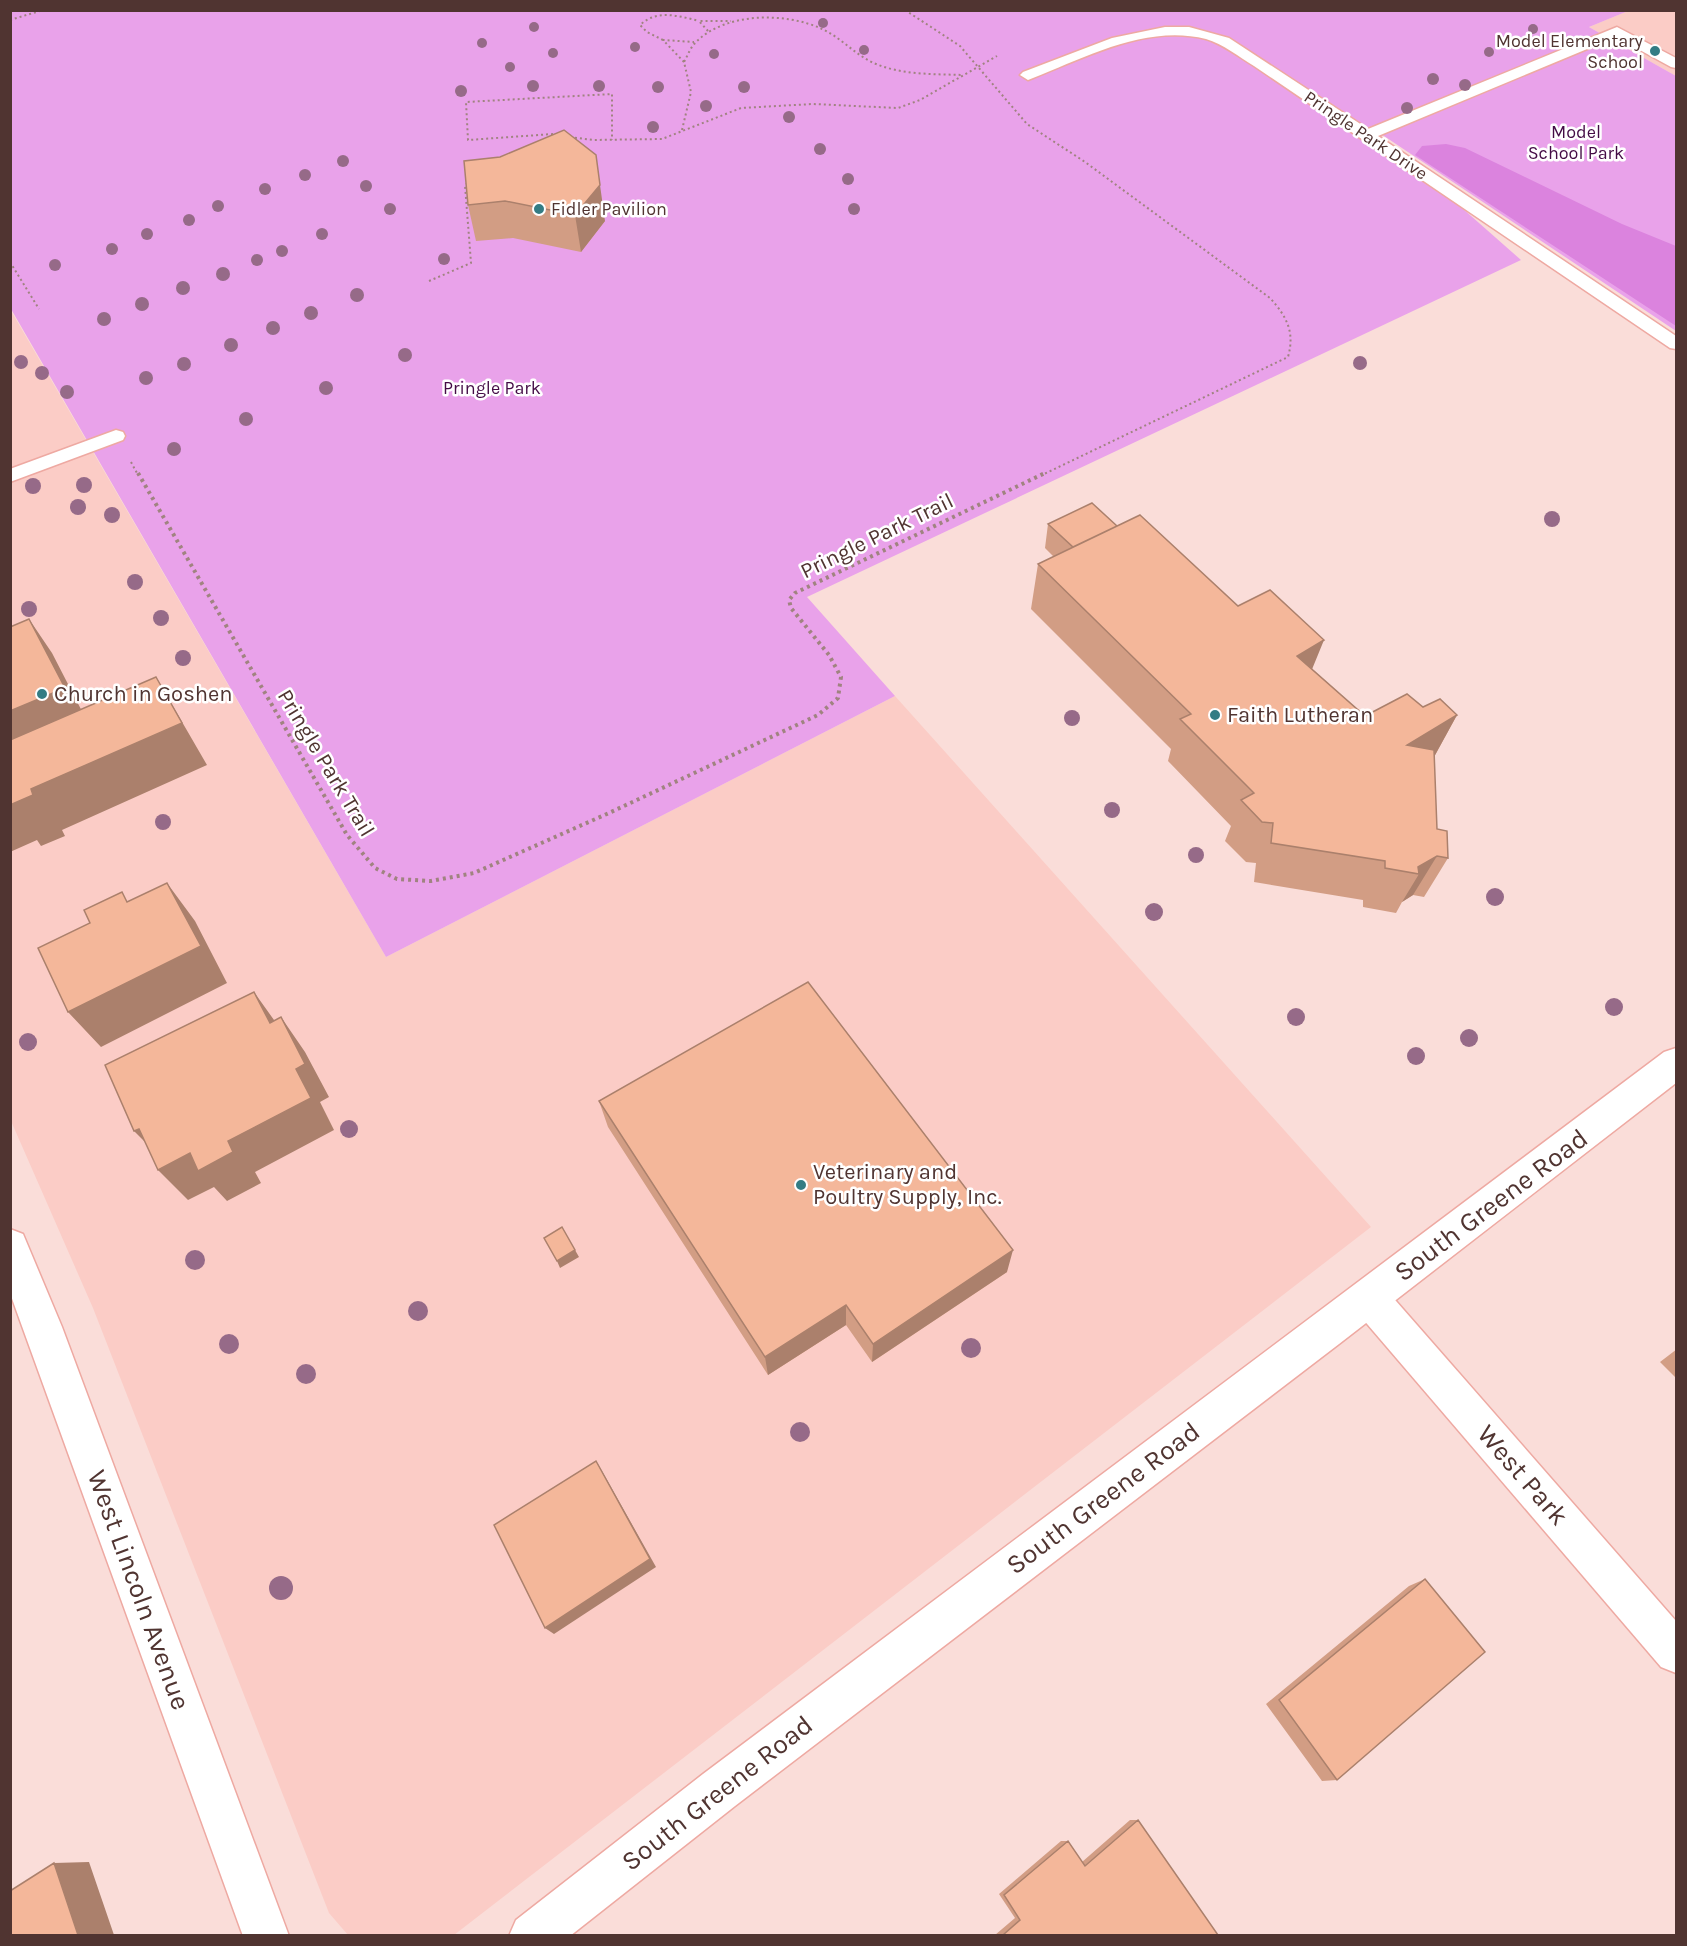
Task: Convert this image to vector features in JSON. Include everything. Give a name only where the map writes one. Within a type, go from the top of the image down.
[{"type":"street","name":"South Greene Road","points":[[532,1935],[718,1790],[1677,1063]]},
{"type":"street","name":"West Lincoln Avenue","points":[[10,1246],[58,1367],[266,1935]]},
{"type":"street","name":"West Park","points":[[1369,1298],[1677,1652]]},
{"type":"lane","name":"Pringle Park Drive","points":[[1028,75],[1144,33],[1160,31],[1199,34],[1231,45],[1677,344]]},
{"type":"lane","points":[[1366,136],[1617,31],[1677,64]]},
{"type":"lane","points":[[10,476],[116,436]]},
{"type":"path","points":[[10,20],[43,10]]},
{"type":"path","name":"Pringle Park Trail","points":[[116,436],[347,835],[375,868],[397,879],[431,881],[474,873],[609,813],[818,714],[838,698],[841,677],[829,655],[791,608],[789,600],[795,593],[1288,357],[1294,339],[1290,324],[1270,298],[1085,162],[1027,124],[960,46],[905,10]]},
{"type":"path","points":[[682,130],[691,93],[684,62],[663,40],[647,32],[640,25],[644,19],[654,16],[699,21],[780,18],[802,22],[822,29],[864,59],[885,67],[912,72],[964,75]]},
{"type":"path","points":[[699,21],[708,32]]},
{"type":"path","points":[[684,62],[694,42],[708,32],[735,21]]},
{"type":"path","points":[[663,40],[694,42]]},
{"type":"path","points":[[612,140],[612,94],[466,102],[468,140],[549,133],[593,140],[612,140],[662,139],[741,108],[813,104],[898,108],[910,105],[997,56]]},
{"type":"path","points":[[543,140],[553,134]]},
{"type":"path","points":[[429,281],[471,263],[465,185],[475,179]]},
{"type":"path","points":[[10,262],[39,309]]},
{"type":"shaded area","name":"Model Elementary School","points":[[1628,11],[1676,11],[1676,76],[1589,27]]},
{"type":"shaded area","points":[[1446,144],[1465,148],[1622,224],[1676,246],[1676,326],[1415,155],[1422,146]]},
{"type":"shaded area","points":[[10,309],[386,957],[895,696],[1371,1227],[454,1935],[348,1935],[329,1913],[93,1308],[11,1121]]},
{"type":"green space","name":"Pringle Park","points":[[10,11],[1628,11],[1589,27],[1676,76],[1676,331],[1369,126],[1521,260],[807,597],[895,696],[386,957],[11,309]]},
{"type":"building","points":[[564,130],[596,155],[600,185],[575,215],[505,201],[468,205],[464,161],[500,157]]},
{"type":"building","points":[[1092,503],[1117,526],[1073,547],[1048,524]]},
{"type":"building","points":[[1140,515],[1238,606],[1270,590],[1324,640],[1297,656],[1365,716],[1407,694],[1423,707],[1440,699],[1457,715],[1407,745],[1434,750],[1437,829],[1447,831],[1448,858],[1437,856],[1418,867],[1419,874],[1385,868],[1385,861],[1271,843],[1273,823],[1262,822],[1241,800],[1254,793],[1180,719],[1191,714],[1038,564]]},
{"type":"building","points":[[29,619],[65,688],[10,711],[10,627]]},
{"type":"building","points":[[156,677],[182,723],[31,789],[33,795],[10,805],[10,740]]},
{"type":"building","points":[[167,883],[201,946],[68,1012],[38,948],[90,923],[84,910],[122,892],[127,902]]},
{"type":"building","points":[[808,982],[1013,1250],[873,1344],[846,1305],[765,1357],[599,1101]]},
{"type":"building","points":[[254,992],[270,1023],[281,1017],[305,1064],[296,1069],[311,1098],[228,1141],[233,1152],[198,1171],[190,1153],[158,1170],[139,1129],[134,1131],[105,1065]]},
{"type":"building","points":[[562,1227],[575,1250],[557,1261],[544,1238]]},
{"type":"building","points":[[596,1461],[650,1559],[545,1628],[494,1525]]},
{"type":"building","points":[[1425,1579],[1485,1652],[1337,1780],[1279,1700]]},
{"type":"building","points":[[1138,1820],[1218,1935],[1003,1935],[1020,1920],[1004,1895],[1068,1841],[1085,1866]]},
{"type":"building","points":[[54,1863],[78,1935],[10,1935],[10,1891]]},
{"type":"place","name":"Model Elementary School","points":[[1655,51]]},
{"type":"place","name":"Fidler Pavilion","points":[[539,209]]},
{"type":"place","name":"Church in Goshen","points":[[42,694]]},
{"type":"place","name":"Faith Lutheran","points":[[1215,715]]},
{"type":"place","name":"Veterinary and Poultry Supply, Inc.","points":[[801,1185]]},
{"type":"park label","name":"Model School Park","points":[[1576,142]]}]
